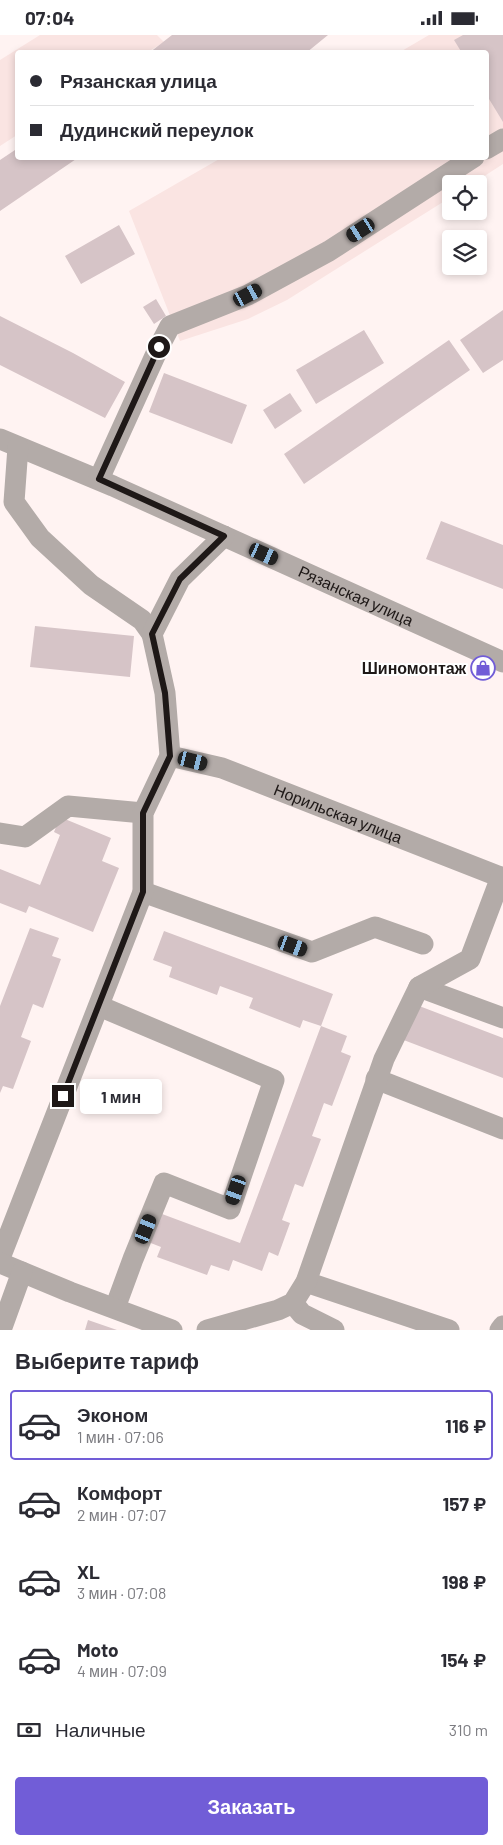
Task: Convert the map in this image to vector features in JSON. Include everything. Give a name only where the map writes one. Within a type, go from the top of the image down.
[{"type":"street","points":[[489,147],[503,139]]},
{"type":"street","points":[[99,479],[170,326],[248,295],[329,251],[469,160]]},
{"type":"street","points":[[0,1259],[143,892],[143,813],[170,756],[165,693],[152,634],[142,620],[91,585],[40,538],[14,502],[9,443]]},
{"type":"street","name":"Рязанская улица","points":[[9,443],[99,479],[503,662]]},
{"type":"street","points":[[152,634],[180,579],[224,536]]},
{"type":"street","name":"Норильская улица","points":[[170,756],[222,768],[502,877]]},
{"type":"street","points":[[0,833],[25,837],[68,805],[143,813]]},
{"type":"street","points":[[207,1330],[228,1328],[293,1303],[306,1282],[376,1079],[419,987],[470,959],[502,877]]},
{"type":"street","points":[[143,892],[312,953],[375,927],[423,944]]},
{"type":"street","points":[[419,987],[503,1018]]},
{"type":"street","points":[[99,1006],[274,1080],[230,1209],[164,1183],[115,1308]]},
{"type":"street","points":[[376,1079],[503,1129]]},
{"type":"street","points":[[0,1263],[70,1292],[172,1330]]},
{"type":"street","points":[[1,1330],[22,1271]]},
{"type":"street","points":[[306,1282],[449,1330]]},
{"type":"street","points":[[293,1303],[302,1314],[334,1330]]},
{"type":"street","points":[[500,1330],[503,1326]]},
{"type":"shaded area","points":[[40,35],[157,35],[164,42],[151,50],[16,50]]},
{"type":"shaded area","points":[[429,35],[503,35],[503,164],[486,175],[442,175],[442,203],[287,300],[248,319],[180,341],[129,211],[218,160],[489,160],[489,50],[403,50]]},
{"type":"shaded area","points":[[15,51],[15,136],[0,146],[0,60]]},
{"type":"building","points":[[172,35],[328,35],[310,50],[153,50]]},
{"type":"building","points":[[463,35],[503,35],[503,122],[489,99],[489,50],[460,50],[454,40]]},
{"type":"building","points":[[15,150],[15,160],[75,160],[0,211],[0,160]]},
{"type":"building","points":[[119,225],[135,254],[81,284],[65,256]]},
{"type":"building","points":[[156,299],[166,316],[154,324],[143,307]]},
{"type":"building","points":[[503,310],[503,360],[483,373],[460,340]]},
{"type":"building","points":[[0,316],[125,382],[105,418],[0,365]]},
{"type":"building","points":[[364,330],[384,363],[316,404],[296,370]]},
{"type":"building","points":[[449,340],[470,370],[304,484],[284,454]]},
{"type":"building","points":[[164,373],[247,405],[232,444],[149,412]]},
{"type":"building","points":[[290,393],[302,411],[275,429],[263,410]]},
{"type":"building","points":[[441,521],[503,545],[503,589],[426,559]]},
{"type":"building","points":[[35,626],[134,636],[130,677],[30,667]]},
{"type":"building","points":[[60,817],[111,838],[102,861],[119,868],[93,932],[29,906],[26,913],[0,903],[0,869],[40,885],[60,835],[54,832]]},
{"type":"building","points":[[30,928],[59,938],[52,956],[61,959],[43,1008],[33,1004],[21,1037],[31,1041],[13,1089],[3,1086],[0,1093],[0,1006]]},
{"type":"building","points":[[164,931],[333,994],[321,1026],[303,1020],[300,1028],[249,1008],[253,998],[220,986],[217,995],[169,977],[172,967],[153,960]]},
{"type":"building","points":[[414,1004],[503,1038],[503,1078],[401,1039]]},
{"type":"building","points":[[321,1026],[347,1036],[341,1052],[351,1056],[332,1106],[324,1103],[312,1136],[321,1139],[303,1187],[295,1184],[282,1220],[290,1223],[278,1256],[269,1252],[262,1271],[233,1260],[229,1271],[211,1265],[207,1275],[157,1257],[161,1247],[143,1240],[154,1211],[240,1243]]},
{"type":"building","points":[[88,1320],[117,1330],[85,1330]]},
{"type":"place","name":"Шиномонтаж","points":[[483,668]]},
{"type":"route","points":[[63,1096],[143,892],[143,813],[170,756],[165,693],[152,634],[180,579],[224,536],[99,479],[159,347]]}]
